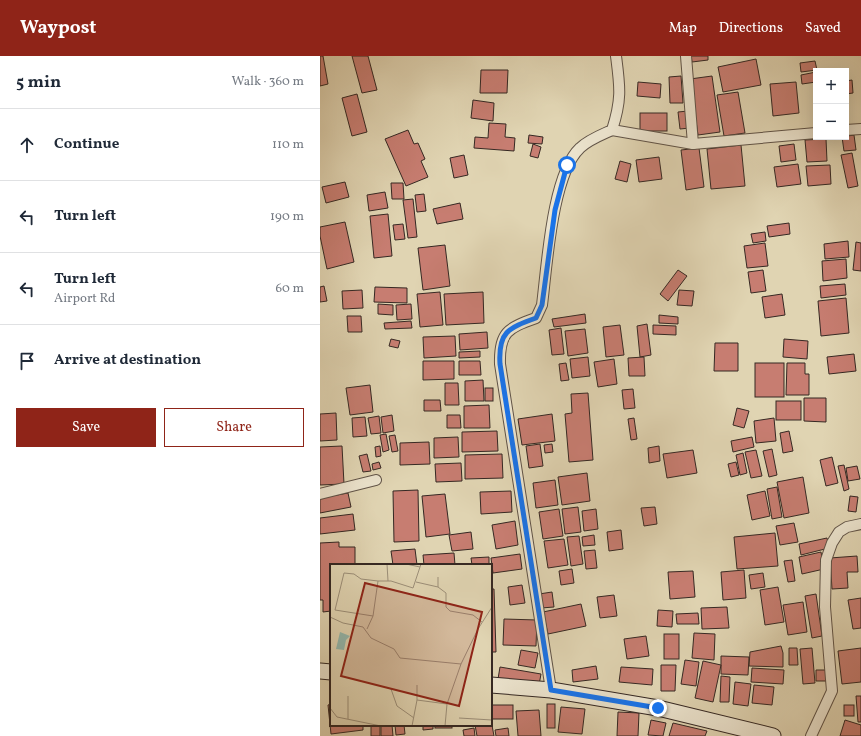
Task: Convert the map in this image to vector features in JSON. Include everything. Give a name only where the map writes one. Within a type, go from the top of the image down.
[{"type":"main road","points":[[320,671],[330,672]]},
{"type":"main road","points":[[492,685],[551,690],[658,708],[773,736]]},
{"type":"street","points":[[612,130],[619,109],[620,80],[616,56]]},
{"type":"street","points":[[686,56],[693,144]]},
{"type":"street","points":[[849,130],[861,129]]},
{"type":"street","points":[[551,690],[499,350],[503,338],[512,327],[536,318],[542,305],[555,210],[567,165],[580,148],[593,139],[612,130],[693,144],[813,133]]},
{"type":"street","points":[[320,494],[376,480]]},
{"type":"street","points":[[812,736],[832,691],[825,607],[826,560],[832,543],[839,532],[847,527],[861,524]]},
{"type":"building","points":[[320,56],[323,56],[328,84],[320,86]]},
{"type":"building","points":[[352,56],[368,56],[377,90],[362,93]]},
{"type":"building","points":[[691,56],[708,56],[708,60],[692,62]]},
{"type":"building","points":[[756,59],[761,85],[723,92],[718,67]]},
{"type":"building","points":[[815,61],[817,68],[813,68],[813,70],[801,72],[800,63]]},
{"type":"building","points":[[481,70],[508,70],[507,93],[480,93]]},
{"type":"building","points":[[813,73],[813,82],[802,84],[801,75]]},
{"type":"building","points":[[681,76],[683,103],[670,103],[669,77]]},
{"type":"building","points":[[712,76],[720,132],[698,135],[690,79]]},
{"type":"building","points":[[849,80],[852,80],[853,93],[849,94]]},
{"type":"building","points":[[638,82],[661,84],[660,98],[637,96]]},
{"type":"building","points":[[796,82],[799,113],[773,116],[770,84]]},
{"type":"building","points":[[738,92],[745,133],[724,136],[717,95]]},
{"type":"building","points":[[357,94],[367,132],[352,136],[342,98]]},
{"type":"building","points":[[473,100],[494,103],[493,121],[471,118]]},
{"type":"building","points":[[688,111],[690,128],[680,129],[678,112]]},
{"type":"building","points":[[640,113],[667,113],[667,131],[640,131]]},
{"type":"building","points":[[489,123],[506,124],[505,137],[515,138],[514,151],[474,148],[475,137],[488,138]]},
{"type":"building","points":[[408,130],[414,144],[418,143],[425,159],[421,161],[428,177],[406,186],[385,139]]},
{"type":"building","points":[[529,135],[543,137],[542,144],[528,143]]},
{"type":"building","points":[[854,135],[856,150],[844,151],[842,140],[849,140],[849,136]]},
{"type":"building","points":[[805,140],[826,140],[827,161],[807,162]]},
{"type":"building","points":[[533,144],[541,147],[538,158],[530,156]]},
{"type":"building","points":[[794,144],[796,160],[781,162],[779,146]]},
{"type":"building","points":[[741,145],[745,186],[711,189],[707,149]]},
{"type":"building","points":[[699,148],[704,187],[686,190],[681,150]]},
{"type":"building","points":[[852,153],[858,186],[848,188],[841,155]]},
{"type":"building","points":[[464,155],[468,175],[454,178],[450,158]]},
{"type":"building","points":[[659,157],[662,179],[639,182],[636,160]]},
{"type":"building","points":[[620,161],[631,164],[627,182],[615,179]]},
{"type":"building","points":[[798,164],[801,184],[777,187],[774,167]]},
{"type":"building","points":[[830,165],[831,184],[808,186],[806,166]]},
{"type":"building","points":[[345,182],[349,197],[326,203],[322,187]]},
{"type":"building","points":[[391,183],[403,183],[404,199],[392,199]]},
{"type":"building","points":[[385,192],[388,208],[369,211],[367,195]]},
{"type":"building","points":[[424,194],[426,211],[417,212],[415,195]]},
{"type":"building","points":[[413,199],[417,237],[408,238],[403,200]]},
{"type":"building","points":[[460,203],[463,219],[437,224],[433,209]]},
{"type":"building","points":[[388,214],[392,256],[374,258],[370,216]]},
{"type":"building","points":[[345,222],[354,262],[327,269],[320,236],[320,227]]},
{"type":"building","points":[[789,223],[790,234],[769,237],[767,226]]},
{"type":"building","points":[[403,224],[405,239],[395,240],[393,225]]},
{"type":"building","points":[[765,232],[766,241],[753,243],[751,234]]},
{"type":"building","points":[[848,241],[849,257],[825,259],[824,244]]},
{"type":"building","points":[[856,242],[861,243],[861,271],[853,270]]},
{"type":"building","points":[[765,243],[768,266],[747,268],[744,246]]},
{"type":"building","points":[[445,245],[450,286],[423,290],[418,248]]},
{"type":"building","points":[[846,259],[847,278],[823,281],[822,261]]},
{"type":"building","points":[[678,270],[687,276],[668,301],[660,294]]},
{"type":"building","points":[[763,270],[766,291],[751,293],[748,272]]},
{"type":"building","points":[[845,284],[846,295],[821,298],[820,286]]},
{"type":"building","points":[[324,286],[327,301],[320,302],[320,287]]},
{"type":"building","points":[[375,287],[407,288],[407,303],[374,302]]},
{"type":"building","points":[[362,290],[363,308],[343,309],[342,291]]},
{"type":"building","points":[[679,290],[694,291],[692,306],[677,305]]},
{"type":"building","points":[[440,292],[443,325],[420,327],[417,294]]},
{"type":"building","points":[[483,292],[484,323],[446,325],[444,294]]},
{"type":"building","points":[[782,294],[785,315],[765,318],[762,297]]},
{"type":"building","points":[[846,298],[849,333],[821,336],[818,301]]},
{"type":"building","points":[[378,304],[393,305],[393,315],[378,314]]},
{"type":"building","points":[[411,304],[412,319],[397,320],[396,305]]},
{"type":"building","points":[[585,314],[586,323],[554,327],[552,319]]},
{"type":"building","points":[[659,315],[678,317],[678,324],[659,323]]},
{"type":"building","points":[[347,316],[361,316],[362,332],[348,332]]},
{"type":"building","points":[[411,321],[412,328],[385,329],[384,323]]},
{"type":"building","points":[[647,324],[651,355],[640,357],[637,326]]},
{"type":"building","points":[[620,325],[624,355],[606,357],[603,327]]},
{"type":"building","points":[[653,325],[676,326],[676,335],[653,334]]},
{"type":"building","points":[[561,328],[564,354],[552,355],[549,330]]},
{"type":"building","points":[[585,329],[588,353],[568,356],[565,331]]},
{"type":"building","points":[[487,332],[488,348],[460,350],[459,334]]},
{"type":"building","points":[[455,336],[456,356],[424,358],[423,337]]},
{"type":"building","points":[[391,339],[400,341],[398,348],[389,346]]},
{"type":"building","points":[[784,339],[808,341],[807,359],[783,357]]},
{"type":"building","points":[[715,343],[738,343],[738,371],[714,371]]},
{"type":"building","points":[[480,351],[480,357],[459,358],[459,352]]},
{"type":"building","points":[[854,354],[856,371],[829,374],[827,357]]},
{"type":"building","points":[[588,357],[590,376],[572,378],[570,359]]},
{"type":"building","points":[[644,357],[645,376],[629,376],[628,358]]},
{"type":"building","points":[[614,359],[617,384],[598,387],[594,362]]},
{"type":"building","points":[[423,361],[454,361],[454,379],[423,380]]},
{"type":"building","points":[[459,361],[480,361],[481,375],[459,375]]},
{"type":"building","points":[[566,363],[569,380],[561,381],[559,364]]},
{"type":"building","points":[[755,363],[784,363],[784,397],[755,397]]},
{"type":"building","points":[[787,363],[805,363],[805,374],[809,374],[809,395],[786,395]]},
{"type":"building","points":[[483,380],[484,401],[465,401],[465,381]]},
{"type":"building","points":[[445,383],[458,383],[459,405],[445,405]]},
{"type":"building","points":[[370,385],[373,412],[350,415],[346,388]]},
{"type":"building","points":[[485,388],[493,388],[493,401],[485,401]]},
{"type":"building","points":[[633,389],[635,408],[624,409],[622,390]]},
{"type":"building","points":[[588,393],[593,460],[569,462],[565,414],[572,413],[571,394]]},
{"type":"building","points":[[804,398],[826,398],[826,422],[804,421]]},
{"type":"building","points":[[424,400],[440,400],[441,411],[424,411]]},
{"type":"building","points":[[776,401],[801,401],[801,420],[776,420]]},
{"type":"building","points":[[489,405],[490,428],[464,428],[464,406]]},
{"type":"building","points":[[737,408],[749,411],[744,428],[733,425]]},
{"type":"building","points":[[336,413],[337,440],[320,441],[320,414]]},
{"type":"building","points":[[552,414],[555,441],[522,445],[518,419]]},
{"type":"building","points":[[392,415],[394,431],[383,433],[381,417]]},
{"type":"building","points":[[447,415],[460,415],[461,428],[447,428]]},
{"type":"building","points":[[379,416],[381,433],[371,434],[368,418]]},
{"type":"building","points":[[365,417],[367,436],[353,437],[352,418]]},
{"type":"building","points":[[634,418],[637,439],[631,440],[628,419]]},
{"type":"building","points":[[774,418],[776,441],[756,443],[754,421]]},
{"type":"building","points":[[497,431],[498,451],[462,452],[462,432]]},
{"type":"building","points":[[789,431],[793,451],[783,453],[780,433]]},
{"type":"building","points":[[386,434],[389,450],[383,452],[380,435]]},
{"type":"building","points":[[395,435],[398,451],[392,452],[389,436]]},
{"type":"building","points":[[458,437],[459,457],[434,458],[434,438]]},
{"type":"building","points":[[752,437],[754,447],[733,452],[731,441]]},
{"type":"building","points":[[429,442],[430,464],[400,465],[400,443]]},
{"type":"building","points":[[540,444],[543,466],[529,468],[526,446]]},
{"type":"building","points":[[552,444],[553,452],[545,453],[544,445]]},
{"type":"building","points":[[342,446],[344,484],[320,485],[320,447]]},
{"type":"building","points":[[380,446],[381,456],[376,457],[375,447]]},
{"type":"building","points":[[659,446],[660,461],[649,463],[648,448]]},
{"type":"building","points":[[772,449],[777,475],[769,477],[763,451]]},
{"type":"building","points":[[693,450],[697,473],[667,478],[663,454]]},
{"type":"building","points":[[756,450],[762,476],[751,478],[745,452]]},
{"type":"building","points":[[743,453],[747,473],[740,475],[736,455]]},
{"type":"building","points":[[367,454],[371,471],[363,472],[359,456]]},
{"type":"building","points":[[502,454],[503,478],[465,479],[465,455]]},
{"type":"building","points":[[832,457],[838,483],[826,486],[820,460]]},
{"type":"building","points":[[379,462],[381,468],[373,470],[372,464]]},
{"type":"building","points":[[736,462],[739,475],[731,477],[728,464]]},
{"type":"building","points":[[461,463],[462,481],[436,482],[435,464]]},
{"type":"building","points":[[844,465],[849,489],[844,491],[838,466]]},
{"type":"building","points":[[857,466],[860,479],[848,481],[846,468]]},
{"type":"building","points":[[587,473],[590,501],[562,505],[558,477]]},
{"type":"building","points":[[803,477],[809,513],[784,518],[777,482]]},
{"type":"building","points":[[555,480],[558,505],[536,508],[533,483]]},
{"type":"building","points":[[777,487],[782,517],[772,519],[767,489]]},
{"type":"building","points":[[418,490],[419,541],[394,542],[393,491]]},
{"type":"building","points":[[511,491],[512,512],[481,514],[480,492]]},
{"type":"building","points":[[765,491],[770,516],[752,520],[747,495]]},
{"type":"building","points":[[348,493],[351,507],[320,513],[320,498]]},
{"type":"building","points":[[445,494],[450,534],[426,537],[422,496]]},
{"type":"building","points":[[850,496],[858,497],[856,512],[848,511]]},
{"type":"building","points":[[578,507],[581,532],[565,534],[562,509]]},
{"type":"building","points":[[655,507],[657,524],[644,526],[641,508]]},
{"type":"building","points":[[559,509],[563,536],[543,539],[539,512]]},
{"type":"building","points":[[596,509],[598,529],[584,531],[582,511]]},
{"type":"building","points":[[353,514],[355,530],[320,534],[320,518]]},
{"type":"building","points":[[515,521],[518,545],[496,549],[492,525]]},
{"type":"building","points":[[794,523],[798,542],[780,545],[776,526]]},
{"type":"building","points":[[621,530],[623,549],[609,551],[607,532]]},
{"type":"building","points":[[471,532],[473,549],[452,551],[449,535]]},
{"type":"building","points":[[775,533],[778,566],[737,569],[734,537]]},
{"type":"building","points":[[594,535],[595,545],[583,546],[582,537]]},
{"type":"building","points":[[579,536],[583,564],[571,566],[567,537]]},
{"type":"building","points":[[827,538],[829,548],[801,555],[799,544]]},
{"type":"building","points":[[564,539],[568,565],[548,568],[544,541]]},
{"type":"building","points":[[339,542],[339,547],[355,547],[355,564],[330,564],[330,611],[323,612],[323,600],[320,600],[320,543]]},
{"type":"building","points":[[415,549],[417,564],[393,564],[391,551]]},
{"type":"building","points":[[595,550],[597,568],[586,569],[584,551]]},
{"type":"building","points":[[821,552],[824,569],[802,574],[799,557]]},
{"type":"building","points":[[454,553],[455,564],[424,564],[423,555]]},
{"type":"building","points":[[520,554],[522,569],[493,573],[491,558]]},
{"type":"building","points":[[857,556],[858,572],[847,572],[848,588],[832,589],[830,558]]},
{"type":"building","points":[[489,557],[489,564],[472,564],[471,558]]},
{"type":"building","points":[[792,560],[795,581],[788,582],[784,561]]},
{"type":"building","points":[[572,569],[574,583],[561,585],[559,571]]},
{"type":"building","points":[[744,570],[746,598],[723,600],[721,572]]},
{"type":"building","points":[[693,571],[695,597],[670,599],[668,572]]},
{"type":"building","points":[[763,573],[765,587],[751,589],[749,575]]},
{"type":"building","points":[[522,585],[525,603],[510,605],[508,587]]},
{"type":"building","points":[[778,587],[784,622],[765,625],[760,590]]},
{"type":"building","points":[[492,589],[494,589],[496,652],[492,652]]},
{"type":"building","points":[[552,592],[554,607],[541,608],[539,594]]},
{"type":"building","points":[[816,594],[822,636],[812,638],[805,596]]},
{"type":"building","points":[[614,595],[617,616],[600,618],[597,597]]},
{"type":"building","points":[[861,598],[861,628],[853,629],[848,600]]},
{"type":"building","points":[[803,602],[807,632],[788,635],[783,605]]},
{"type":"building","points":[[581,604],[586,626],[548,634],[543,612]]},
{"type":"building","points":[[727,607],[729,628],[702,629],[701,608]]},
{"type":"building","points":[[658,610],[673,611],[672,627],[657,626]]},
{"type":"building","points":[[698,613],[699,624],[677,624],[676,614]]},
{"type":"building","points":[[504,619],[537,620],[536,646],[503,645]]},
{"type":"building","points":[[694,633],[715,634],[714,660],[692,658]]},
{"type":"building","points":[[664,634],[679,634],[679,659],[664,659]]},
{"type":"building","points":[[646,636],[649,656],[627,659],[624,639]]},
{"type":"building","points":[[781,646],[783,653],[783,667],[749,666],[750,652]]},
{"type":"building","points":[[789,648],[797,648],[798,665],[789,665]]},
{"type":"building","points":[[812,648],[815,683],[803,684],[800,649]]},
{"type":"building","points":[[861,648],[861,682],[842,684],[838,651]]},
{"type":"building","points":[[521,650],[538,653],[535,668],[518,665]]},
{"type":"building","points":[[721,656],[749,657],[748,675],[721,674]]},
{"type":"building","points":[[685,660],[699,662],[696,686],[681,684]]},
{"type":"building","points":[[703,661],[721,665],[713,702],[695,698]]},
{"type":"building","points":[[661,665],[676,665],[675,691],[661,691]]},
{"type":"building","points":[[596,666],[598,679],[573,682],[572,670]]},
{"type":"building","points":[[500,667],[541,674],[539,685],[498,679]]},
{"type":"building","points":[[621,667],[653,669],[652,685],[619,682]]},
{"type":"building","points":[[752,668],[784,670],[783,684],[751,682]]},
{"type":"building","points":[[816,670],[828,670],[829,681],[816,681]]},
{"type":"building","points":[[721,676],[730,677],[729,702],[720,702]]},
{"type":"building","points":[[735,682],[751,684],[748,706],[733,704]]},
{"type":"building","points":[[754,685],[774,687],[772,705],[752,703]]},
{"type":"building","points":[[856,696],[861,696],[861,722],[858,722]]},
{"type":"building","points":[[330,704],[330,724],[328,705]]},
{"type":"building","points":[[547,704],[555,704],[555,728],[547,728]]},
{"type":"building","points":[[492,705],[513,705],[513,719],[492,719]]},
{"type":"building","points":[[844,705],[854,705],[854,716],[844,716]]},
{"type":"building","points":[[561,707],[585,709],[582,734],[558,732]]},
{"type":"building","points":[[539,710],[541,736],[518,736],[516,711]]},
{"type":"building","points":[[618,712],[639,713],[638,736],[617,736]]},
{"type":"building","points":[[651,720],[666,723],[663,736],[648,735]]},
{"type":"building","points":[[845,720],[861,725],[861,736],[840,736]]},
{"type":"building","points":[[673,723],[707,731],[705,736],[669,736]]},
{"type":"building","points":[[492,725],[494,736],[477,736],[475,726]]},
{"type":"building","points":[[330,726],[363,726],[363,730],[331,734]]},
{"type":"building","points":[[371,726],[380,726],[380,736],[371,736]]},
{"type":"building","points":[[381,726],[392,726],[393,736],[381,736]]},
{"type":"building","points":[[395,726],[404,726],[405,734],[396,735]]},
{"type":"building","points":[[423,726],[433,726],[433,729],[423,730]]},
{"type":"building","points":[[435,726],[452,726],[452,728],[435,728]]},
{"type":"building","points":[[474,728],[475,736],[464,736],[463,730]]},
{"type":"building","points":[[508,728],[509,736],[496,736],[495,730]]},
{"type":"route","points":[[567,165],[555,210],[542,305],[536,318],[512,327],[503,338],[499,350],[551,690],[658,708]]}]
